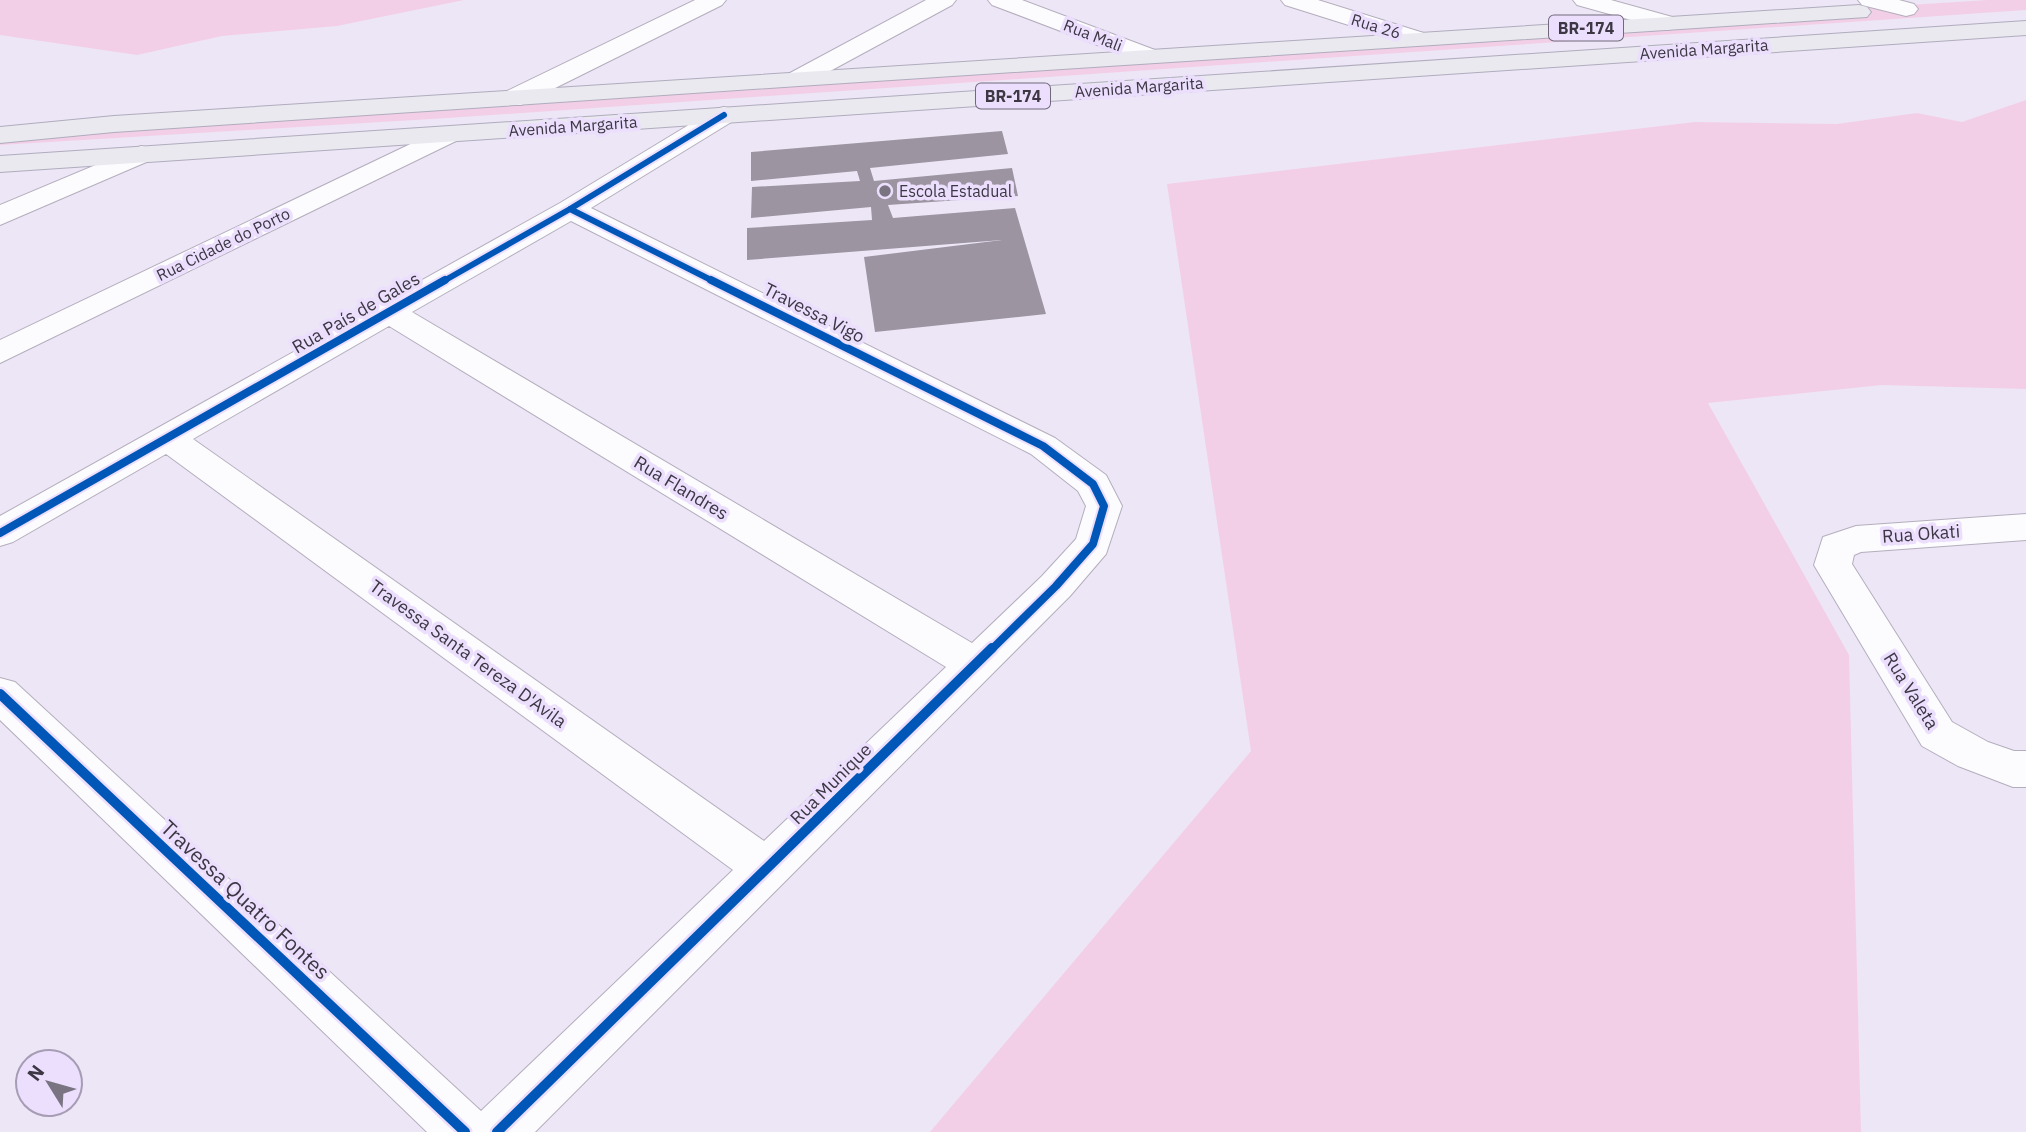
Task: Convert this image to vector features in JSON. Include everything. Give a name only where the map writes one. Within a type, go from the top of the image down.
[{"type":"main road","name":"Avenida Margarita","points":[[0,135],[114,124],[1146,55],[1933,8]]},
{"type":"main road","name":"Avenida Margarita","points":[[0,164],[2026,27]]},
{"type":"street","points":[[512,99],[714,0]]},
{"type":"street","points":[[799,78],[944,0]]},
{"type":"street","name":"Rua Mali","points":[[1000,0],[1146,55]]},
{"type":"street","name":"Rua 26","points":[[1293,0],[1418,39]]},
{"type":"street","points":[[1585,0],[1667,23]]},
{"type":"street","points":[[1870,0],[1906,9]]},
{"type":"street","name":"Rua País de Gales","points":[[0,533],[570,209],[724,115]]},
{"type":"street","name":"Rua Cidade do Porto","points":[[0,353],[446,135]]},
{"type":"street","points":[[0,216],[141,154]]},
{"type":"street","name":"Travessa Vigo","points":[[570,209],[1043,446]]},
{"type":"street","name":"Rua Flandres","points":[[389,312],[974,664]]},
{"type":"street","name":"Travessa Santa Tereza D'Avila","points":[[168,438],[767,869]]},
{"type":"street","name":"Rua Munique","points":[[497,1132],[1056,586],[1093,544],[1104,506],[1093,484],[1043,446]]},
{"type":"street","name":"Rua Okati","points":[[1833,565],[1836,547],[1856,538],[2026,527]]},
{"type":"street","name":"Rua Valeta","points":[[1833,565],[1937,734],[1973,754],[2013,769],[2026,769]]},
{"type":"street","name":"Travessa Quatro Fontes","points":[[0,694],[466,1132]]},
{"type":"shaded area","points":[[0,0],[464,0],[337,26],[222,36],[137,55],[0,35]]},
{"type":"shaded area","points":[[1987,0],[2026,0],[2026,10],[448,118],[0,145],[0,129]]},
{"type":"shaded area","points":[[2026,100],[2026,389],[1882,385],[1708,403],[1849,655],[1861,1132],[930,1132],[1251,751],[1167,184],[1695,122],[1837,124],[1917,113],[1962,122]]},
{"type":"building","name":"Escola Estadual","points":[[1002,131],[1008,154],[870,168],[874,181],[1012,168],[1018,196],[888,205],[893,218],[1015,208],[1046,314],[875,332],[864,257],[1002,240],[747,260],[747,228],[872,220],[871,207],[751,218],[752,187],[860,181],[857,171],[751,181],[751,152]]},
{"type":"cycle path","points":[[0,533],[570,209],[724,115]]},
{"type":"cycle path","points":[[497,1132],[1056,586],[1093,544],[1104,506],[1093,484],[1043,446],[570,209]]},
{"type":"cycle path","points":[[0,694],[465,1132]]},
{"type":"place","name":"Escola Estadual","points":[[885,191]]}]
